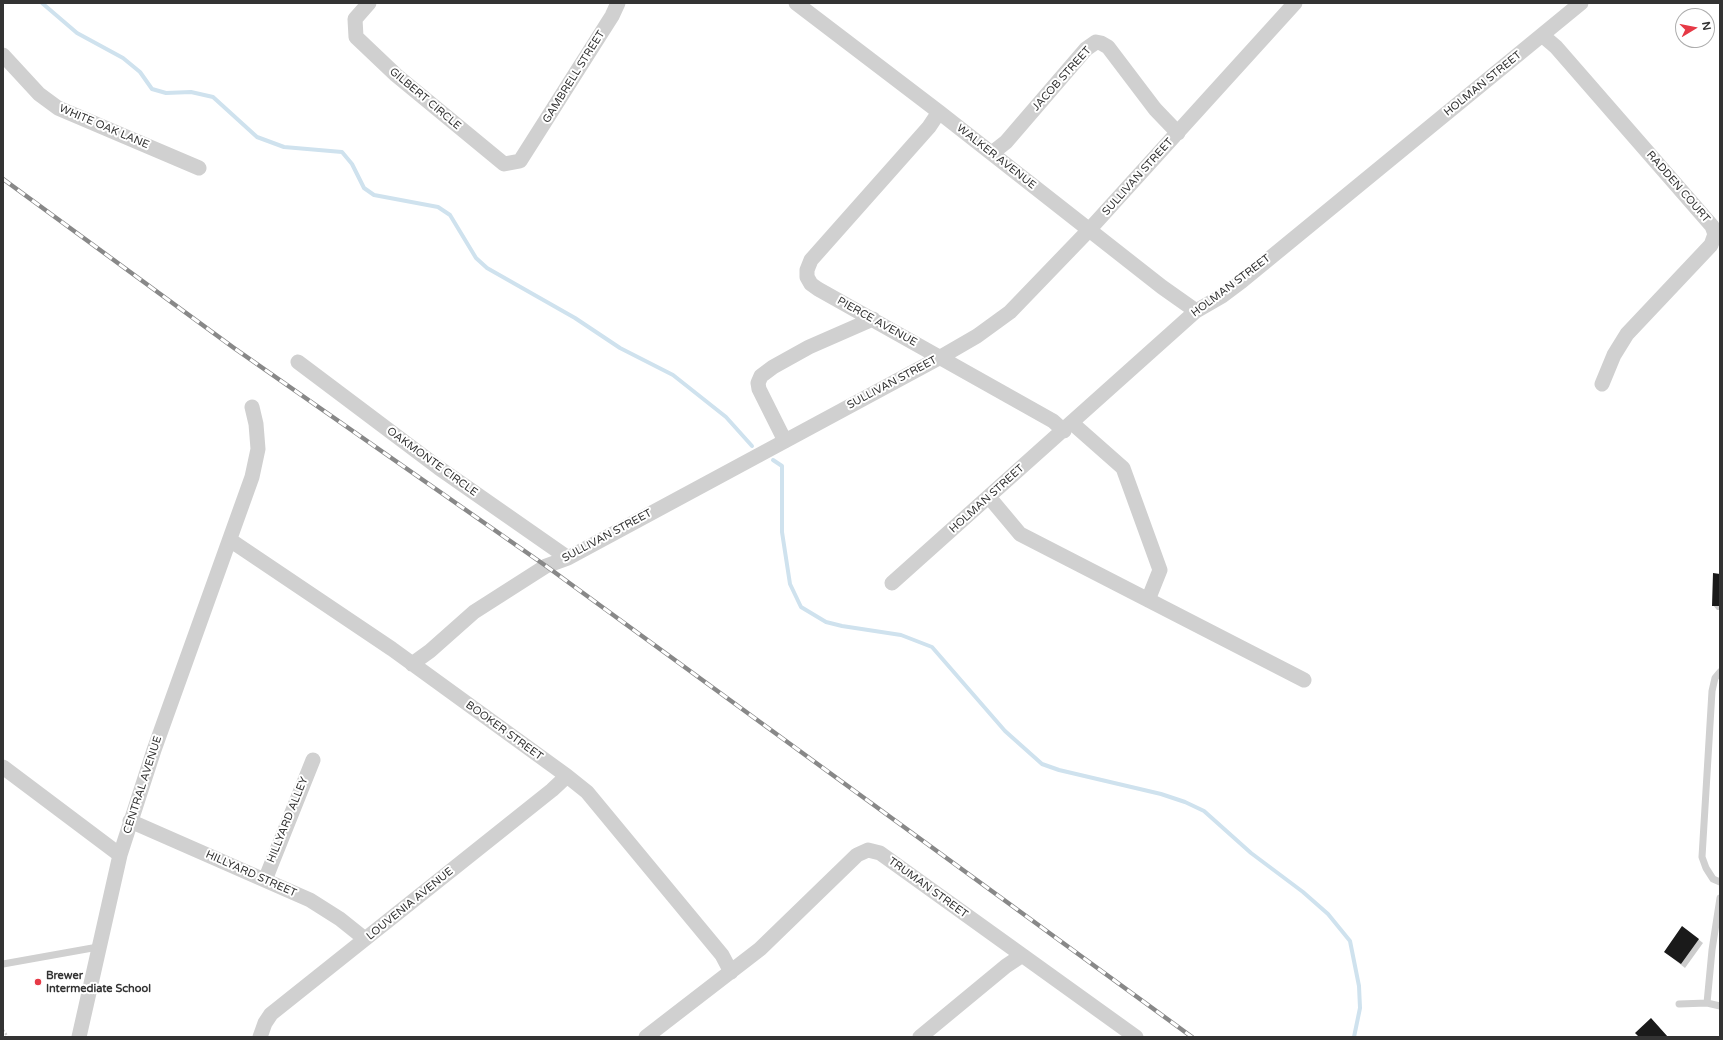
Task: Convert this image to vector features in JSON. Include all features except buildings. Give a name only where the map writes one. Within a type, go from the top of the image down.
[{"type":"street","name":"GILBERT CIRCLE","points":[[369,3],[355,19],[356,37],[396,75],[504,164],[520,161],[527,151]]},
{"type":"street","name":"GAMBRELL STREET","points":[[527,151],[612,16],[618,3]]},
{"type":"street","name":"WALKER AVENUE","points":[[796,3],[992,153],[1162,287],[1196,311]]},
{"type":"street","name":"SULLIVAN STREET","points":[[412,664],[430,651],[474,612],[546,566],[568,558],[978,336],[1010,312],[1089,230],[1295,3]]},
{"type":"street","name":"HOLMAN STREET","points":[[892,584],[1196,311],[1222,296],[1242,281],[1581,3]]},
{"type":"street","name":"RADDEN COURT","points":[[1542,35],[1556,47],[1712,226],[1715,234],[1711,245],[1627,334],[1614,355],[1602,384]]},
{"type":"street","name":"JACOB STREET","points":[[992,153],[1006,142],[1086,49],[1096,42],[1108,47],[1155,109],[1178,133]]},
{"type":"street","name":"WHITE OAK LANE","points":[[3,55],[39,94],[58,108],[199,168]]},
{"type":"street","name":"PIERCE AVENUE","points":[[939,112],[929,127],[808,264],[807,277],[811,284],[939,358],[1053,421],[1068,427],[1123,468],[1160,570],[1148,600]]},
{"type":"street","points":[[785,441],[765,404],[759,389],[758,383],[760,376],[809,347],[873,319]]},
{"type":"street","name":"OAKMONTE CIRCLE","points":[[298,362],[439,468],[568,558]]},
{"type":"street","name":"CENTRAL AVENUE","points":[[79,1037],[98,947],[120,855],[130,821],[230,540],[256,461],[257,435],[252,407]]},
{"type":"street","points":[[989,497],[1020,534],[1304,680]]},
{"type":"street","name":"BOOKER STREET","points":[[230,540],[412,664],[587,792],[722,955],[731,972]]},
{"type":"street","name":"HILLYARD ALLEY","points":[[265,880],[313,760]]},
{"type":"street","points":[[3,767],[120,855]]},
{"type":"street","name":"LOUVENIA AVENUE","points":[[260,1037],[265,1023],[271,1014],[552,790],[567,776]]},
{"type":"street","name":"HILLYARD STREET","points":[[130,821],[318,904],[365,939]]},
{"type":"street","name":"TRUMAN STREET","points":[[646,1037],[760,948],[857,855],[868,850],[874,850],[880,853],[1021,956],[1042,969],[1136,1037]]},
{"type":"street","points":[[920,1037],[1006,966],[1021,956]]},
{"type":"lane","points":[[1720,672],[1715,678],[1712,691],[1702,857],[1706,868],[1713,879],[1720,882]]},
{"type":"lane","points":[[1707,1003],[1712,950],[1720,898]]},
{"type":"lane","points":[[3,964],[98,947]]},
{"type":"lane","points":[[1679,1004],[1707,1003],[1720,1006]]},
{"type":"path","points":[[3,1030],[8,1037]]},
{"type":"waterway","points":[[42,3],[77,33],[123,58],[140,72],[152,89],[166,93],[191,92],[213,97],[257,137],[284,147],[342,152],[352,164],[364,188],[374,195],[438,207],[450,215],[476,258],[487,268],[575,318],[620,348],[673,375],[726,417],[752,446]]},
{"type":"waterway","points":[[773,460],[782,466],[782,532],[790,584],[801,607],[826,622],[842,626],[901,635],[932,647],[1005,731],[1042,764],[1059,770],[1161,794],[1185,802],[1204,811],[1251,853],[1303,892],[1328,914],[1350,941],[1359,986],[1360,1008],[1354,1037]]},
{"type":"railway","points":[[3,179],[234,348],[546,566],[1192,1037]]},
{"type":"place","name":"Brewer Intermediate School","points":[[38,982]]}]
